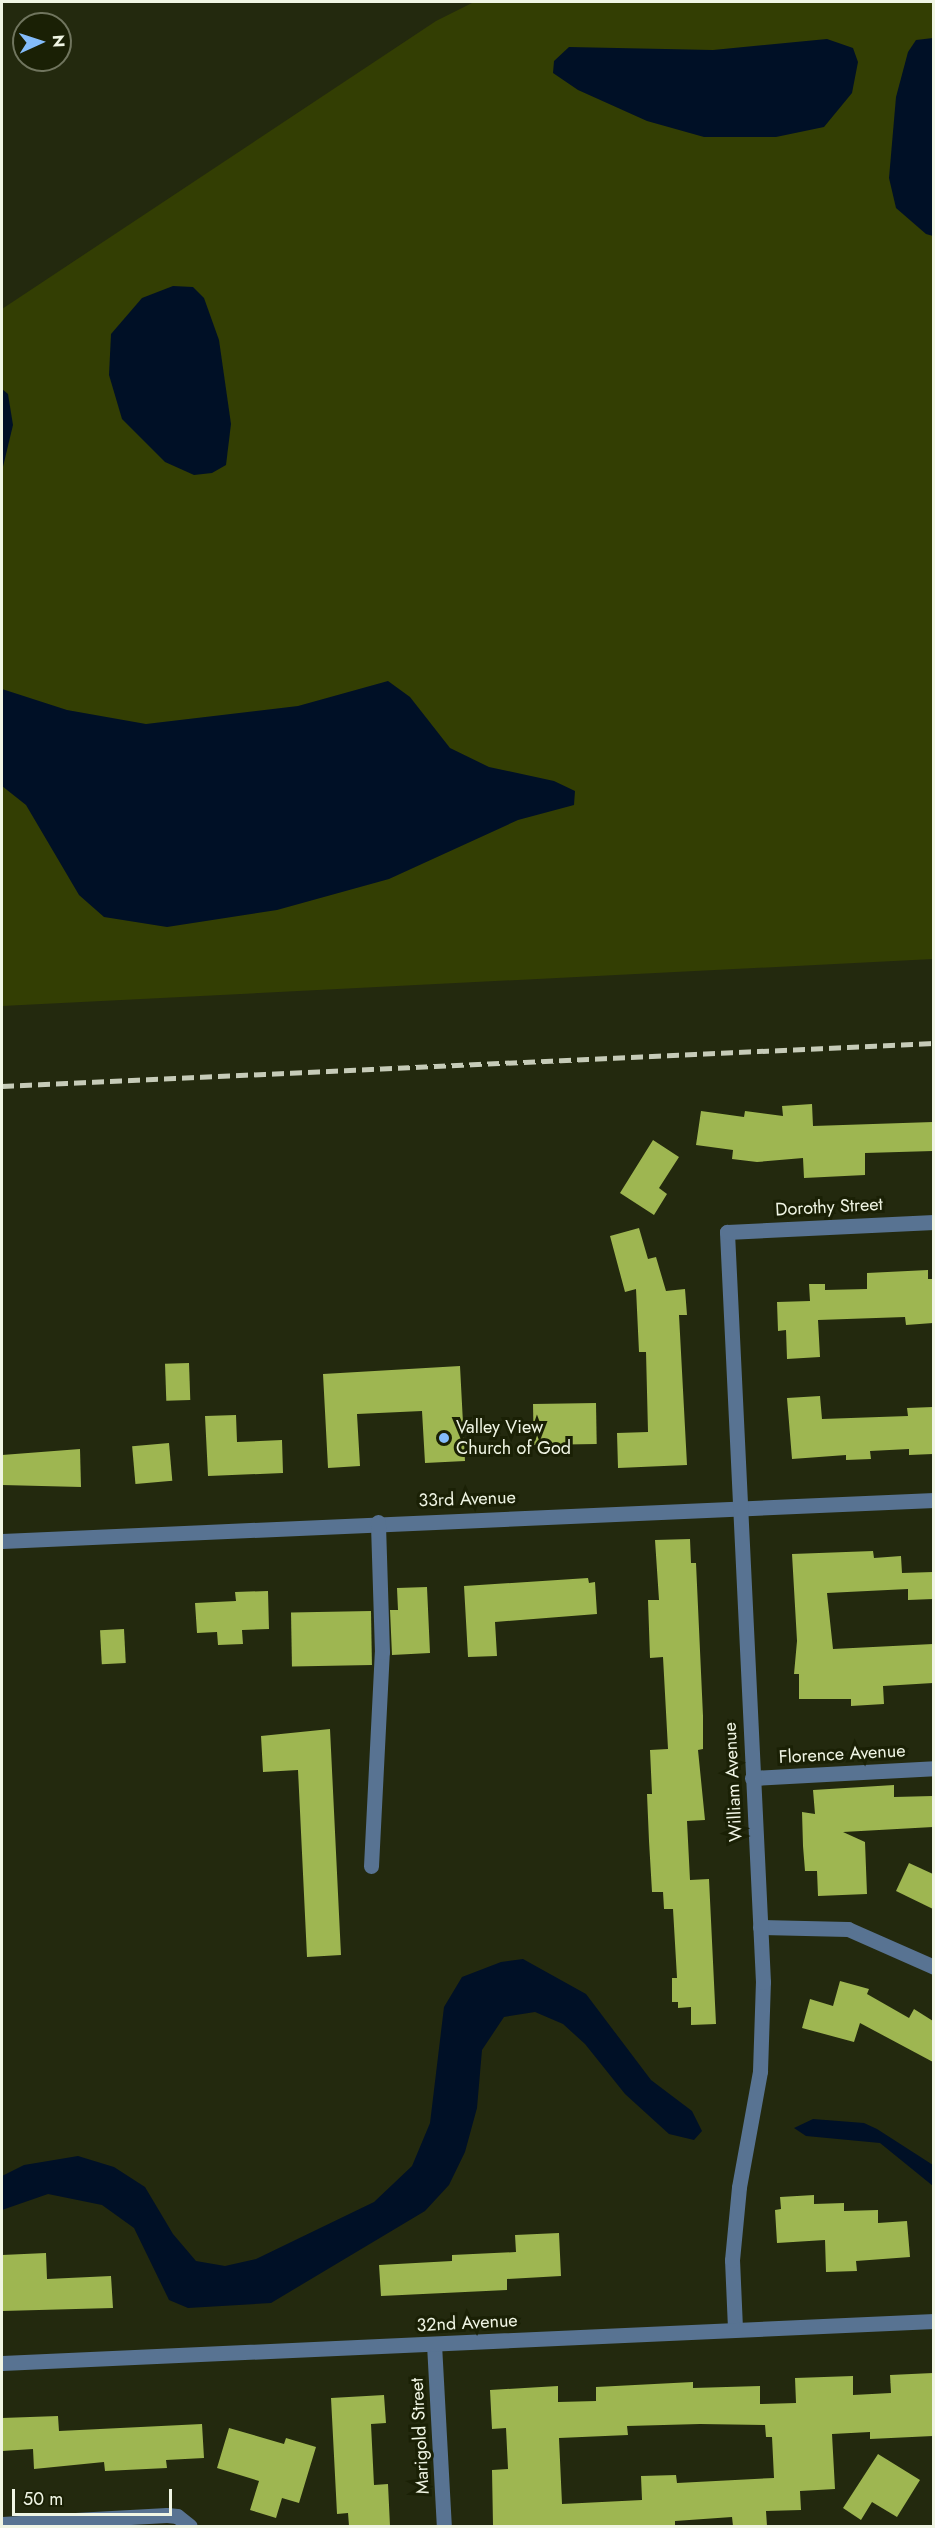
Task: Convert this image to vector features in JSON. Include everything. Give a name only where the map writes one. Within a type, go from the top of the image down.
[{"type":"street","name":"Dorothy Street","points":[[727,1232],[933,1222]]},
{"type":"street","name":"William Avenue","points":[[727,1232],[738,1509],[763,1982],[759,2072],[739,2187],[732,2260],[735,2328]]},
{"type":"street","name":"33rd Avenue","points":[[2,1541],[378,1522],[933,1500]]},
{"type":"street","points":[[371,1866],[382,1652],[378,1522]]},
{"type":"street","name":"Florence Avenue","points":[[752,1778],[933,1768]]},
{"type":"street","points":[[760,1927],[848,1929],[933,1967]]},
{"type":"street","name":"32nd Avenue","points":[[2,2363],[735,2328],[933,2321]]},
{"type":"street","name":"Marigold Street","points":[[434,2344],[444,2526]]},
{"type":"street","points":[[2,2524],[167,2516],[188,2524]]},
{"type":"green space","points":[[474,2],[933,2],[933,959],[2,1006],[2,309],[436,21]]},
{"type":"water","points":[[934,38],[933,236],[926,234],[896,208],[889,178],[896,97],[908,52],[916,40]]},
{"type":"water","points":[[827,39],[853,48],[858,62],[852,93],[824,127],[776,137],[704,137],[647,121],[578,90],[553,73],[554,61],[569,47],[713,50]]},
{"type":"water","points":[[173,286],[193,287],[204,298],[219,340],[231,424],[226,465],[212,473],[194,475],[165,462],[122,419],[109,375],[111,334],[142,298]]},
{"type":"water","points":[[2,389],[8,394],[13,425],[2,471]]},
{"type":"water","points":[[388,681],[410,697],[450,748],[489,767],[554,781],[575,791],[574,805],[518,820],[389,879],[277,910],[167,927],[104,917],[79,895],[26,805],[2,786],[2,689],[67,710],[146,724],[298,706]]},
{"type":"water","points":[[523,1959],[586,1994],[651,2080],[692,2111],[702,2131],[694,2140],[669,2134],[625,2094],[585,2044],[563,2024],[535,2012],[504,2017],[482,2050],[477,2108],[465,2152],[449,2185],[425,2211],[271,2303],[188,2308],[169,2300],[134,2228],[102,2205],[48,2194],[2,2210],[2,2176],[24,2165],[78,2156],[114,2167],[145,2187],[173,2234],[196,2261],[225,2266],[256,2259],[374,2202],[412,2166],[430,2123],[444,2007],[462,1977],[501,1962]]},
{"type":"water","points":[[813,2119],[864,2123],[877,2129],[933,2165],[933,2186],[880,2143],[806,2136],[794,2128]]},
{"type":"building","points":[[812,1104],[813,1126],[933,1122],[933,1151],[865,1153],[865,1175],[804,1178],[803,1158],[757,1162],[732,1159],[733,1150],[696,1145],[701,1111],[744,1117],[745,1111],[783,1116],[782,1106]]},
{"type":"building","points":[[653,1140],[679,1157],[659,1188],[667,1194],[654,1215],[620,1193]]},
{"type":"building","points":[[639,1228],[648,1259],[656,1257],[666,1291],[685,1289],[687,1315],[679,1315],[687,1465],[618,1468],[617,1433],[648,1432],[646,1352],[639,1352],[636,1289],[625,1292],[610,1236]]},
{"type":"building","points":[[928,1270],[928,1279],[933,1279],[933,1323],[906,1325],[905,1317],[818,1320],[820,1357],[787,1359],[786,1330],[778,1331],[777,1302],[810,1301],[809,1284],[825,1284],[825,1290],[867,1289],[867,1273]]},
{"type":"building","points":[[189,1363],[190,1400],[166,1401],[165,1364]]},
{"type":"building","name":"Valley View Church of God","points":[[460,1366],[465,1461],[425,1463],[422,1411],[357,1414],[360,1466],[328,1468],[323,1374]]},
{"type":"building","points":[[820,1396],[822,1419],[908,1416],[907,1408],[933,1407],[933,1454],[909,1455],[909,1449],[870,1451],[871,1459],[846,1460],[846,1455],[792,1459],[787,1398]]},
{"type":"building","points":[[596,1403],[597,1444],[534,1445],[533,1404]]},
{"type":"building","points":[[236,1415],[237,1442],[282,1440],[283,1473],[208,1476],[205,1416]]},
{"type":"building","points":[[169,1443],[172,1481],[135,1484],[132,1446]]},
{"type":"building","points":[[80,1449],[81,1487],[2,1485],[2,1455]]},
{"type":"building","points":[[690,1539],[691,1563],[696,1563],[703,1716],[703,1749],[698,1750],[705,1820],[687,1821],[690,1880],[709,1879],[716,2024],[691,2025],[691,2007],[678,2008],[678,2002],[672,2002],[672,1978],[677,1978],[673,1909],[664,1909],[663,1892],[652,1892],[647,1794],[652,1794],[650,1750],[668,1749],[663,1657],[650,1658],[648,1600],[659,1600],[655,1540]]},
{"type":"building","points":[[873,1551],[874,1558],[901,1556],[902,1573],[933,1572],[933,1599],[908,1600],[908,1589],[827,1593],[833,1649],[933,1644],[933,1683],[883,1686],[884,1704],[851,1706],[851,1699],[799,1699],[799,1674],[794,1674],[797,1641],[792,1554]]},
{"type":"building","points":[[588,1578],[589,1583],[595,1582],[597,1614],[495,1622],[497,1656],[468,1657],[464,1586]]},
{"type":"building","points":[[427,1587],[430,1653],[392,1655],[390,1610],[398,1610],[397,1588]]},
{"type":"building","points":[[268,1591],[269,1629],[242,1630],[243,1644],[218,1645],[217,1632],[197,1633],[195,1603],[236,1601],[235,1592]]},
{"type":"building","points":[[371,1611],[372,1665],[292,1666],[291,1612]]},
{"type":"building","points":[[124,1629],[126,1663],[102,1664],[100,1630]]},
{"type":"building","points":[[330,1729],[341,1955],[307,1957],[298,1770],[263,1772],[261,1736]]},
{"type":"building","points":[[894,1785],[894,1797],[933,1796],[933,1827],[843,1832],[865,1842],[867,1894],[818,1896],[817,1871],[805,1871],[803,1846],[802,1812],[815,1814],[813,1790]]},
{"type":"building","points":[[909,1863],[933,1874],[933,1909],[896,1891]]},
{"type":"building","points":[[840,1981],[869,1989],[867,1994],[909,2018],[914,2009],[933,2021],[933,2062],[860,2023],[854,2042],[802,2028],[810,1999],[833,2006]]},
{"type":"building","points":[[814,2195],[814,2204],[844,2203],[844,2211],[878,2210],[878,2223],[907,2221],[910,2257],[856,2261],[857,2271],[826,2272],[825,2240],[777,2243],[775,2210],[781,2209],[780,2197]]},
{"type":"building","points":[[559,2233],[561,2276],[507,2279],[507,2290],[381,2296],[379,2265],[452,2261],[452,2255],[516,2252],[515,2235]]},
{"type":"building","points":[[46,2253],[47,2279],[111,2276],[113,2308],[2,2311],[2,2255]]},
{"type":"building","points":[[933,2373],[933,2436],[870,2439],[870,2432],[832,2434],[835,2489],[800,2491],[801,2510],[766,2511],[767,2526],[733,2526],[732,2517],[675,2521],[675,2526],[493,2526],[492,2470],[508,2469],[506,2428],[492,2429],[490,2390],[558,2386],[558,2402],[596,2401],[596,2387],[693,2382],[693,2388],[760,2386],[760,2404],[796,2403],[795,2378],[853,2376],[853,2395],[891,2393],[890,2375]],"holes":[[[765,2425],[766,2437],[772,2437],[774,2478],[677,2483],[676,2475],[641,2476],[642,2500],[562,2504],[559,2438],[628,2435],[627,2426]]]},
{"type":"building","points":[[384,2395],[386,2423],[371,2424],[374,2485],[388,2484],[390,2526],[349,2526],[348,2513],[337,2514],[331,2398]]},
{"type":"building","points":[[58,2416],[59,2431],[202,2424],[204,2458],[166,2460],[167,2468],[105,2471],[104,2462],[34,2469],[33,2449],[2,2451],[2,2418]]},
{"type":"building","points":[[229,2428],[284,2444],[286,2438],[316,2447],[299,2503],[282,2498],[276,2518],[250,2510],[259,2481],[217,2468]]},
{"type":"building","points":[[878,2454],[920,2480],[897,2517],[872,2502],[861,2520],[843,2508]]},
{"type":"railway","points":[[2,1086],[934,1043]]},
{"type":"place","name":"Valley View Church of God","points":[[444,1438]]}]
